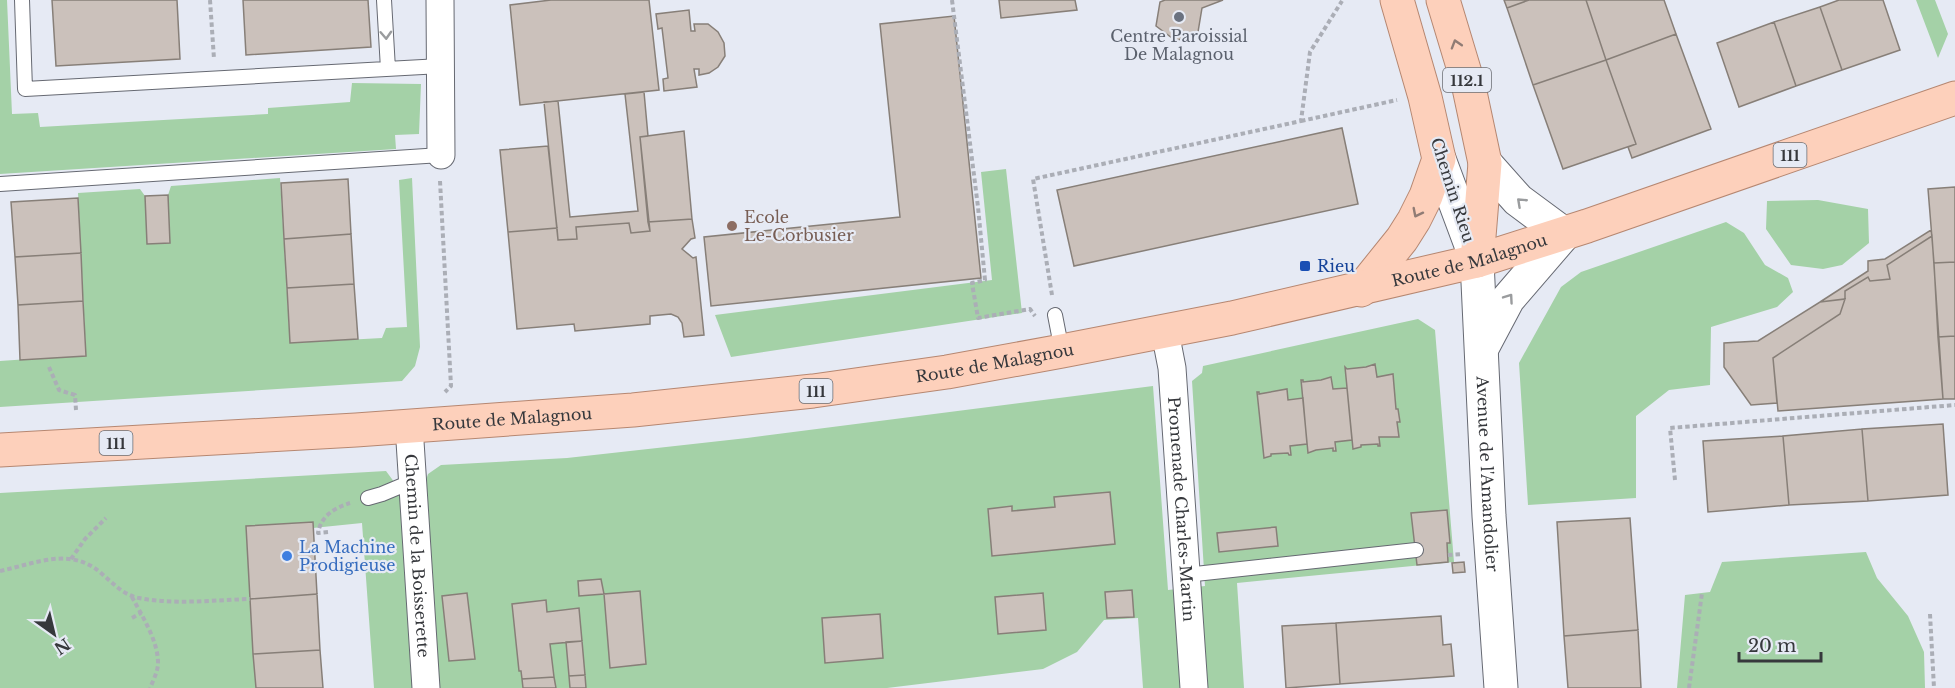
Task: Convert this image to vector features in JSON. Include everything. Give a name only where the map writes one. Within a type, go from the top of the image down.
[{"type":"main road","name":"Chemin Rieu","points":[[1398,0],[1425,97],[1439,159],[1477,261]]},
{"type":"main road","name":"Chemin Rieu","points":[[1443,0],[1468,83],[1485,163],[1477,261]]},
{"type":"main road","name":"Route de Malagnou","points":[[0,450],[409,426],[633,410],[813,391],[947,372],[1165,332],[1361,290],[1477,261],[1564,234],[1955,98]]},
{"type":"main road","points":[[1361,290],[1402,239],[1414,220],[1426,196],[1439,159]]},
{"type":"main road","points":[[1481,349],[1508,299],[1564,234],[1518,200],[1485,163]]},
{"type":"main road","name":"Avenue de l'Amandolier","points":[[1477,261],[1489,516],[1501,688]]},
{"type":"street","points":[[440,0],[441,155]]},
{"type":"street","name":"Promenade Charles-Martin","points":[[1165,332],[1172,368],[1194,688]]},
{"type":"street","name":"Chemin de la Boisserette","points":[[409,426],[426,688]]},
{"type":"lane","points":[[22,0],[25,89],[441,66]]},
{"type":"lane","points":[[384,0],[388,69]]},
{"type":"lane","points":[[0,184],[441,155]]},
{"type":"lane","points":[[1055,315],[1062,351]]},
{"type":"lane","points":[[368,498],[413,481]]},
{"type":"lane","points":[[1186,575],[1416,550]]},
{"type":"path","points":[[210,0],[216,79]]},
{"type":"path","points":[[952,0],[985,280],[972,283],[978,318],[1030,309],[1037,319]]},
{"type":"path","points":[[1301,121],[1310,52],[1342,1]]},
{"type":"path","points":[[1055,315],[1033,179],[1406,98]]},
{"type":"path","points":[[441,155],[451,386],[442,394]]},
{"type":"path","points":[[49,367],[59,390],[75,395],[76,410]]},
{"type":"path","points":[[1675,480],[1670,428],[1955,405]]},
{"type":"path","points":[[328,532],[318,533],[320,525],[327,516],[344,505],[368,498]]},
{"type":"path","points":[[71,559],[85,539],[106,518]]},
{"type":"path","points":[[1448,555],[1469,553]]},
{"type":"path","points":[[0,572],[48,559],[71,559],[92,566],[122,591],[132,596],[154,600],[250,599]]},
{"type":"path","points":[[1689,688],[1702,593]]},
{"type":"path","points":[[132,596],[157,653],[158,668],[150,688]]},
{"type":"path","points":[[132,618],[141,613]]},
{"type":"path","points":[[1930,615],[1934,688]]},
{"type":"green space","points":[[0,0],[7,0],[12,114],[38,113],[40,127],[268,114],[268,108],[350,102],[352,83],[421,84],[419,134],[395,135],[396,149],[0,174]]},
{"type":"green space","points":[[1916,0],[1935,0],[1948,34],[1938,58]]},
{"type":"green space","points":[[1006,169],[1022,313],[731,357],[715,315],[992,280],[981,172]]},
{"type":"green space","points":[[280,178],[290,343],[382,338],[386,328],[407,327],[399,180],[412,178],[420,347],[415,366],[402,381],[0,407],[0,361],[86,355],[78,193],[140,189],[145,196],[168,195],[171,186]]},
{"type":"green space","points":[[1818,200],[1868,209],[1869,243],[1842,265],[1823,269],[1791,265],[1766,229],[1767,201]]},
{"type":"green space","points":[[1726,222],[1744,233],[1765,265],[1788,278],[1793,292],[1777,307],[1711,327],[1710,385],[1669,390],[1636,416],[1636,498],[1528,505],[1519,363],[1561,287],[1581,272]]},
{"type":"green space","points":[[1418,319],[1435,330],[1454,562],[1237,583],[1244,688],[1143,688],[1138,618],[1104,620],[1077,652],[1043,669],[887,688],[436,688],[423,489],[428,474],[441,465],[567,458],[747,438],[1153,386],[1168,590],[1205,586],[1192,381],[1202,373],[1203,366]]},
{"type":"green space","points":[[386,471],[403,494],[415,688],[374,688],[362,523],[313,528],[313,522],[246,526],[256,688],[0,688],[0,493]]},
{"type":"green space","points":[[1866,552],[1877,578],[1908,616],[1924,652],[1925,688],[1677,688],[1685,595],[1710,592],[1722,562]]},
{"type":"building","points":[[52,0],[177,0],[180,59],[56,66]]},
{"type":"building","points":[[243,0],[368,0],[371,47],[246,55]]},
{"type":"building","points":[[551,0],[649,0],[659,90],[520,105],[510,5]]},
{"type":"building","points":[[999,0],[1075,0],[1077,10],[1001,18]]},
{"type":"building","name":"Centre Paroissial De Malagnou","points":[[1165,0],[1223,0],[1202,8],[1198,32],[1176,41],[1156,26],[1160,2]]},
{"type":"building","points":[[1504,0],[1529,0],[1507,8]]},
{"type":"building","points":[[1529,0],[1586,0],[1606,60],[1533,85],[1507,8]]},
{"type":"building","points":[[1586,0],[1664,0],[1676,34],[1606,60]]},
{"type":"building","points":[[1839,0],[1883,0],[1900,50],[1842,70],[1820,7]]},
{"type":"building","points":[[1820,7],[1842,70],[1796,86],[1774,22]]},
{"type":"building","points":[[689,10],[691,31],[695,31],[694,24],[708,24],[718,32],[724,43],[725,56],[718,67],[709,73],[699,75],[699,69],[694,69],[697,87],[664,91],[663,79],[668,78],[662,28],[658,29],[656,14]]},
{"type":"building","points":[[954,16],[981,278],[711,306],[704,237],[900,217],[880,24]]},
{"type":"building","points":[[1774,22],[1796,86],[1739,107],[1717,43]]},
{"type":"building","points":[[1676,34],[1711,129],[1632,158],[1628,147],[1636,144],[1606,60]]},
{"type":"building","points":[[1606,60],[1636,144],[1563,169],[1533,85]]},
{"type":"building","points":[[644,92],[648,136],[640,137],[650,231],[631,233],[629,223],[576,227],[577,239],[558,240],[544,102],[558,101],[570,217],[638,211],[625,94]]},
{"type":"building","points":[[1342,128],[1358,204],[1074,266],[1057,190]]},
{"type":"building","points":[[684,131],[692,219],[648,222],[640,137]]},
{"type":"building","points":[[548,146],[557,228],[508,232],[500,150]]},
{"type":"building","points":[[348,179],[351,234],[284,239],[281,183]]},
{"type":"building","points":[[1955,187],[1955,262],[1934,263],[1928,189]]},
{"type":"building","points":[[168,195],[170,243],[147,244],[145,196]]},
{"type":"building","points":[[78,198],[81,253],[15,257],[11,202]]},
{"type":"building","points":[[692,219],[695,238],[691,239],[682,249],[693,258],[696,257],[704,335],[684,337],[682,323],[678,317],[671,314],[650,316],[650,324],[575,331],[574,324],[517,329],[508,232],[557,228],[558,240],[577,239],[576,227],[629,223],[631,233],[650,231],[648,222]]},
{"type":"building","points":[[1931,230],[1932,236],[1887,265],[1890,279],[1870,281],[1868,277],[1845,291],[1845,299],[1820,302],[1868,271],[1868,261],[1885,259]]},
{"type":"building","points":[[351,234],[354,284],[287,288],[284,239]]},
{"type":"building","points":[[1932,236],[1943,399],[1778,411],[1773,358],[1840,314],[1845,291],[1868,277],[1870,281],[1890,279],[1887,265]]},
{"type":"building","points":[[81,253],[83,301],[18,305],[15,257]]},
{"type":"building","points":[[1955,262],[1955,336],[1938,337],[1934,263]]},
{"type":"building","points":[[354,284],[358,339],[290,343],[287,288]]},
{"type":"building","points":[[1845,299],[1840,314],[1773,358],[1777,403],[1751,405],[1724,367],[1724,343],[1758,341],[1820,302]]},
{"type":"building","points":[[83,301],[86,356],[20,360],[18,305]]},
{"type":"building","points":[[1955,336],[1955,399],[1943,399],[1938,337]]},
{"type":"building","points":[[1375,364],[1377,377],[1393,374],[1396,409],[1398,409],[1400,422],[1397,422],[1399,437],[1379,437],[1380,446],[1378,444],[1361,445],[1353,449],[1345,367],[1347,369]]},
{"type":"building","points":[[1331,377],[1333,389],[1347,388],[1352,440],[1335,442],[1336,451],[1333,451],[1333,448],[1308,453],[1301,380],[1303,382]]},
{"type":"building","points":[[1287,389],[1288,400],[1303,398],[1307,444],[1290,446],[1291,455],[1288,453],[1271,454],[1264,458],[1257,392],[1259,394]]},
{"type":"building","points":[[1943,424],[1948,495],[1868,501],[1862,429]]},
{"type":"building","points":[[1862,429],[1868,501],[1789,505],[1783,436]]},
{"type":"building","points":[[1783,436],[1789,505],[1708,512],[1703,441]]},
{"type":"building","points":[[1110,492],[1115,544],[992,556],[988,509],[1012,506],[1012,511],[1055,507],[1054,497]]},
{"type":"building","points":[[1447,510],[1450,543],[1447,543],[1448,562],[1417,565],[1411,513]]},
{"type":"building","points":[[1630,518],[1638,630],[1564,636],[1557,522]]},
{"type":"building","points":[[313,522],[317,594],[250,599],[246,526]]},
{"type":"building","points":[[1276,527],[1278,546],[1219,552],[1217,533]]},
{"type":"building","points":[[1464,562],[1465,572],[1453,573],[1452,563]]},
{"type":"building","points":[[601,579],[604,594],[579,596],[578,581]]},
{"type":"building","points":[[1132,590],[1134,617],[1107,618],[1105,592]]},
{"type":"building","points":[[640,591],[646,664],[610,668],[604,594]]},
{"type":"building","points":[[467,593],[475,659],[449,661],[442,596]]},
{"type":"building","points":[[1043,593],[1046,630],[998,634],[995,597]]},
{"type":"building","points":[[317,594],[320,650],[253,654],[250,599]]},
{"type":"building","points":[[546,600],[547,612],[579,608],[582,641],[550,644],[554,677],[522,679],[521,671],[519,671],[512,604]]},
{"type":"building","points":[[880,614],[883,658],[825,663],[822,618]]},
{"type":"building","points":[[1441,616],[1443,645],[1451,644],[1454,676],[1340,684],[1336,623]]},
{"type":"building","points":[[1336,623],[1340,684],[1286,688],[1282,626]]},
{"type":"building","points":[[1638,630],[1641,688],[1568,688],[1564,636]]},
{"type":"building","points":[[582,641],[585,675],[569,676],[566,642]]},
{"type":"building","points":[[320,650],[323,688],[256,688],[253,654]]},
{"type":"building","points":[[585,675],[586,688],[570,688],[569,676]]},
{"type":"building","points":[[554,677],[556,688],[523,688],[522,679]]},
{"type":"place","name":"Centre Paroissial De Malagnou","points":[[1179,17]]},
{"type":"place","name":"Ecole Le-Corbusier","points":[[732,226]]},
{"type":"place","name":"Rieu","points":[[1305,266]]},
{"type":"place","name":"La Machine Prodigieuse","points":[[287,556]]}]
